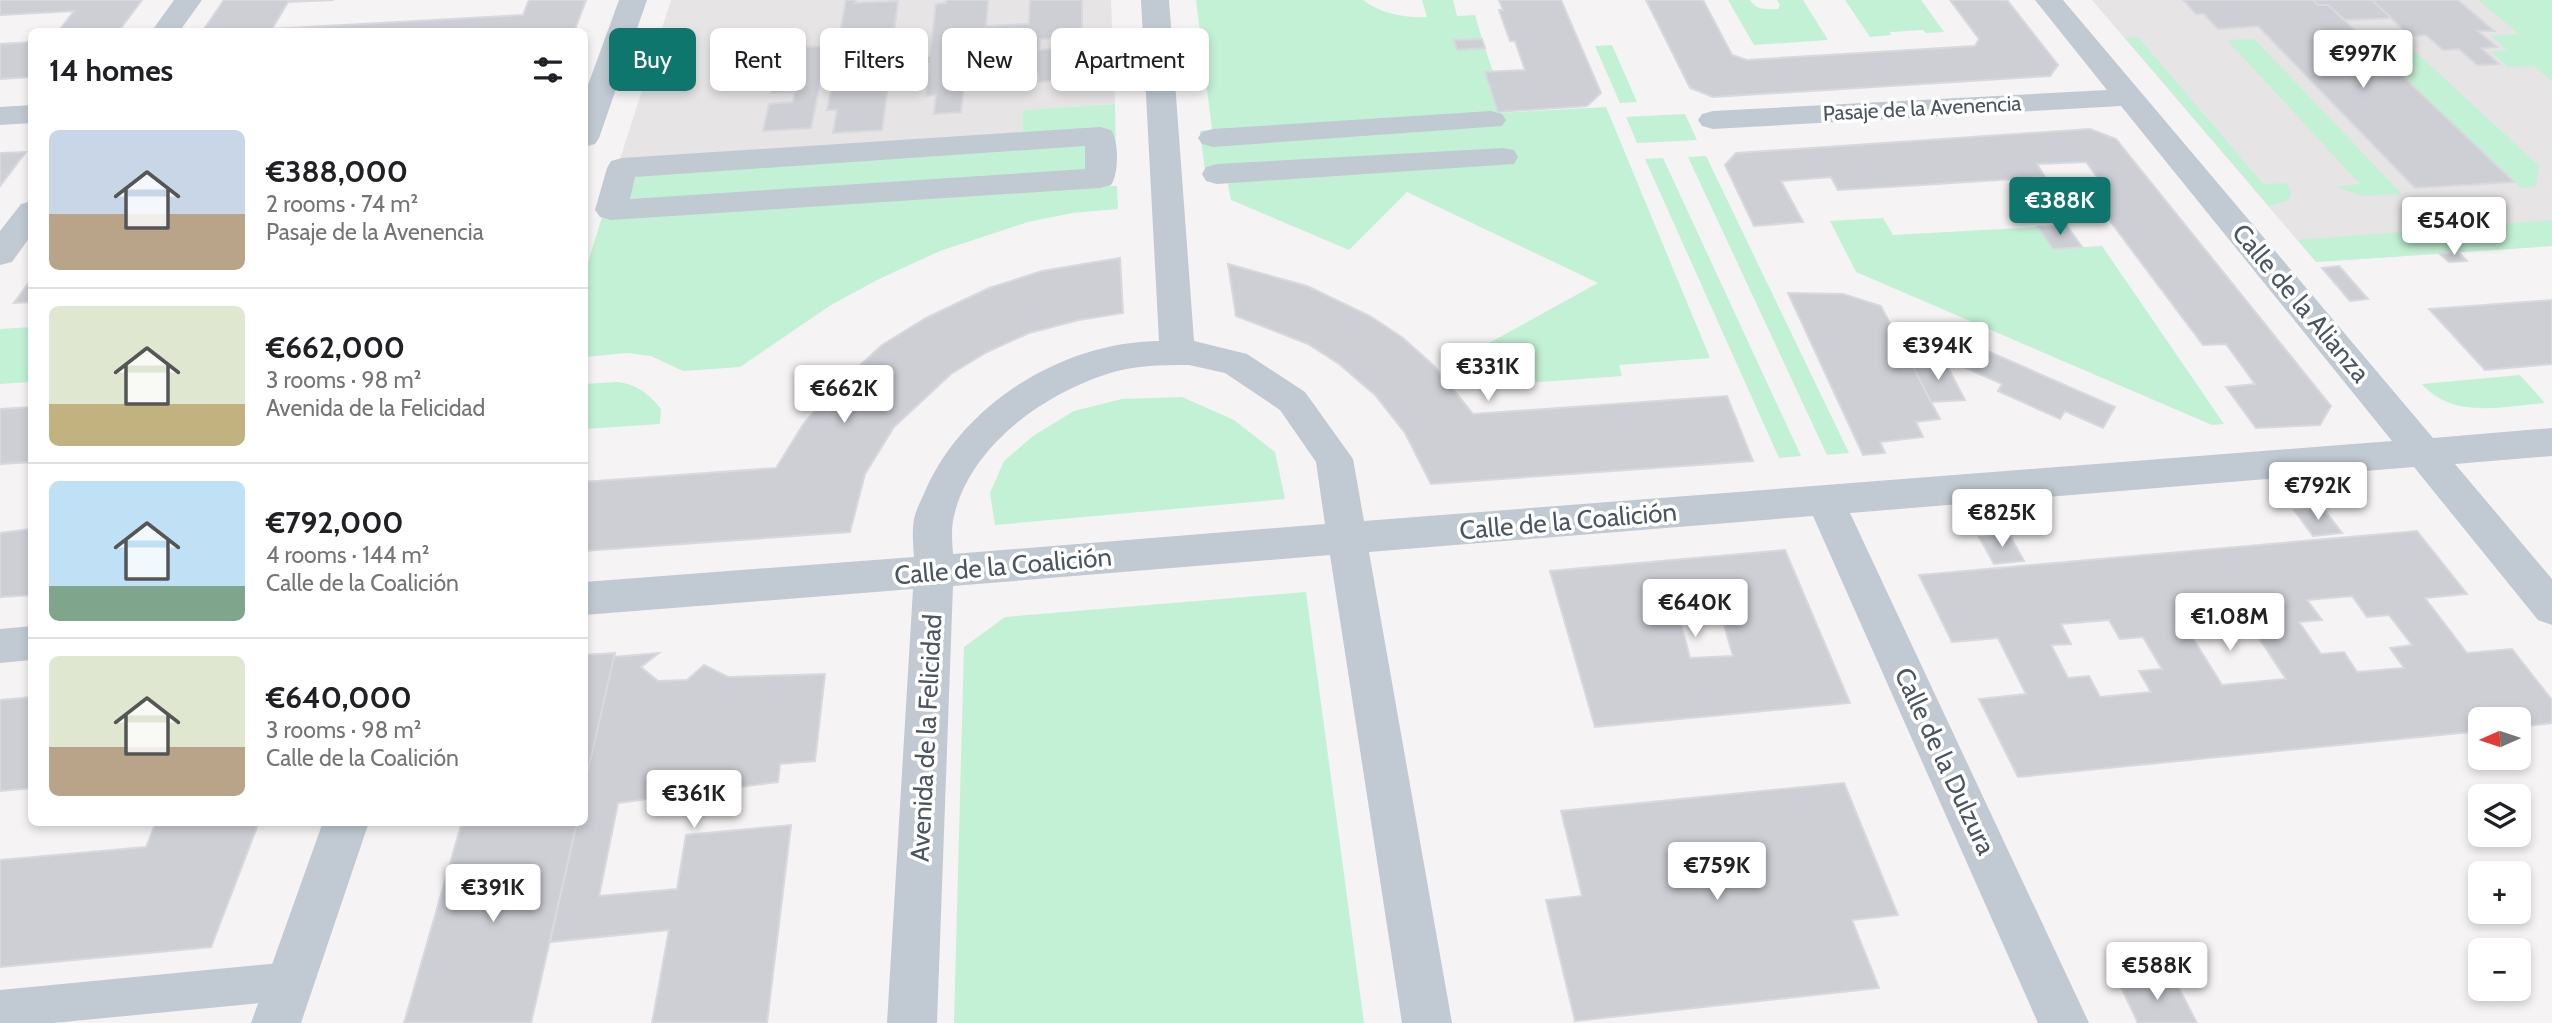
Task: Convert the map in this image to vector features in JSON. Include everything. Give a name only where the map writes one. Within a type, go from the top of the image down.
[{"type":"street","points":[[168,28],[188,0]]},
{"type":"street","points":[[588,116],[594,83],[633,0]]},
{"type":"street","points":[[1155,0],[1177,351]]},
{"type":"street","name":"Calle de la Alianza","points":[[2049,0],[2552,608]]},
{"type":"street","name":"Pasaje de la Avenencia","points":[[1713,120],[2131,97]]},
{"type":"street","points":[[0,116],[28,114]]},
{"type":"street","points":[[1213,138],[1491,120]]},
{"type":"street","points":[[1100,136],[1108,164],[1100,178],[611,210],[613,192],[622,168],[1100,136]]},
{"type":"street","points":[[1217,174],[1503,157]]},
{"type":"street","points":[[0,254],[28,216]]},
{"type":"street","name":"Avenida de la Felicidad","points":[[912,1023],[934,571],[934,515],[961,458],[987,426],[1019,399],[1065,376],[1111,359],[1177,351],[1233,362],[1287,396],[1334,459],[1427,1023]]},
{"type":"street","name":"Calle de la Coalición","points":[[588,599],[2552,442]]},
{"type":"street","name":"Calle de la Dulzura","points":[[1825,500],[2064,1023]]},
{"type":"street","points":[[0,646],[28,643]]},
{"type":"street","points":[[284,1002],[345,826]]},
{"type":"lane","points":[[0,1009],[284,1002]]},
{"type":"shaded area","points":[[671,0],[1111,0],[1112,28],[1051,28],[1051,91],[1114,91],[1115,104],[1023,110],[1023,135],[620,159],[642,91],[696,91],[696,28],[662,28]]},
{"type":"shaded area","points":[[2092,0],[2517,0],[2552,29],[2552,246],[2316,262]]},
{"type":"green space","points":[[1196,0],[1363,0],[1385,12],[1427,17],[1422,0],[1453,0],[1457,16],[1475,15],[1482,39],[1455,40],[1457,49],[1485,48],[1493,72],[1485,73],[1498,113],[1606,107],[1710,358],[1619,365],[1622,376],[1527,383],[1489,343],[1598,283],[1407,192],[1349,250],[1231,200],[1227,179],[1206,179],[1200,131],[1225,129],[1212,129],[1207,91],[1209,28],[1199,28]]},
{"type":"green space","points":[[1728,0],[1750,0],[1759,8],[1778,9],[1780,5],[1777,0],[1803,0],[1828,40],[1754,45]]},
{"type":"green space","points":[[1845,0],[1921,0],[1944,32],[1890,32],[1891,35],[1870,37]]},
{"type":"green space","points":[[2478,0],[2552,0],[2552,81],[2534,66],[2508,67],[2491,52],[2507,50],[2491,36],[2519,34]]},
{"type":"green space","points":[[2138,37],[2263,184],[2286,183],[2291,192],[2289,200],[2269,206],[2125,38]]},
{"type":"green space","points":[[2254,39],[2402,194],[2363,196],[2335,187],[2360,184],[2227,40]]},
{"type":"green space","points":[[2406,43],[2539,166],[2536,186],[2521,188],[2371,45]]},
{"type":"green space","points":[[1612,45],[1637,102],[1620,103],[1595,46]]},
{"type":"green space","points":[[1115,104],[1116,163],[1109,186],[1117,186],[1118,209],[1072,213],[1028,222],[940,251],[831,305],[740,367],[683,371],[651,356],[627,353],[588,357],[588,262],[620,159],[1023,135],[1023,110]]},
{"type":"green space","points":[[1685,114],[1697,140],[1637,143],[1626,117]]},
{"type":"green space","points":[[1706,156],[1849,453],[1827,455],[1688,157]]},
{"type":"green space","points":[[1663,158],[1801,456],[1779,458],[1645,159]]},
{"type":"green space","points":[[1883,218],[1893,235],[2038,227],[2053,249],[2102,246],[2224,424],[2212,425],[1856,272],[1830,221]]},
{"type":"green space","points":[[2552,220],[2552,246],[2316,262],[2298,240]]},
{"type":"green space","points":[[28,327],[28,382],[0,384],[0,329]]},
{"type":"green space","points":[[2520,375],[2545,403],[2496,408],[2463,407],[2448,403],[2422,384]]},
{"type":"green space","points":[[616,382],[642,390],[661,409],[660,424],[588,429],[588,384]]},
{"type":"green space","points":[[1182,397],[1234,420],[1275,452],[1285,499],[995,525],[990,493],[1004,461],[1033,436],[1074,411],[1122,399]]},
{"type":"green space","points":[[1306,592],[1364,1023],[954,1023],[964,647],[1005,617]]},
{"type":"building","points":[[0,0],[142,0],[121,28],[61,28],[74,11],[0,15]]},
{"type":"building","points":[[224,0],[334,0],[288,2],[273,28],[205,28]]},
{"type":"building","points":[[529,0],[586,0],[576,28],[290,28],[523,15]]},
{"type":"building","points":[[846,0],[856,0],[855,3],[898,1],[894,28],[841,28]]},
{"type":"building","points":[[946,0],[988,0],[986,26],[1029,24],[1030,0],[1082,0],[1082,28],[1051,28],[1051,38],[1040,39],[1039,50],[1051,49],[1051,81],[1038,82],[1037,28],[942,28],[942,91],[963,91],[961,112],[934,114],[936,95],[926,96],[936,4],[946,3]]},
{"type":"building","points":[[1499,0],[1561,0],[1601,93],[1587,106],[1498,112],[1485,72],[1525,70],[1515,41],[1510,41],[1499,10],[1503,10]]},
{"type":"building","points":[[1646,0],[1703,0],[1732,55],[1747,60],[1975,46],[1979,39],[1950,0],[2007,0],[2058,65],[2050,76],[1713,97],[1690,88]]},
{"type":"building","points":[[2183,0],[2313,0],[2318,5],[2328,5],[2514,182],[2415,188],[2258,26],[2218,29],[2204,14],[2196,14]]},
{"type":"building","points":[[2313,0],[2372,0],[2391,18],[2345,20],[2328,5],[2318,5]]},
{"type":"building","points":[[2372,0],[2458,0],[2494,31],[2478,31],[2497,47],[2481,48],[2499,64],[2477,65],[2459,49],[2443,50],[2426,35],[2410,36]]},
{"type":"building","points":[[1482,39],[1485,48],[1457,50],[1454,40]]},
{"type":"building","points":[[28,42],[28,77],[0,79],[0,44]]},
{"type":"building","points":[[820,46],[820,84],[811,128],[763,131],[769,104],[793,102],[795,92],[772,91],[806,91],[806,47]]},
{"type":"building","points":[[831,91],[887,91],[882,130],[833,133],[837,110],[827,110]]},
{"type":"building","points":[[2090,129],[2116,139],[2331,406],[2320,425],[2256,428],[2226,387],[2255,384],[2226,344],[2203,345],[2089,193],[2108,192],[2086,162],[2037,164],[2045,177],[1921,185],[1838,190],[1831,177],[1781,181],[1803,222],[1754,226],[1725,165],[1736,153]]},
{"type":"building","points":[[26,152],[0,186],[0,153]]},
{"type":"building","points":[[2067,226],[2082,247],[2053,249],[2038,227]]},
{"type":"building","points":[[2458,252],[2467,261],[2449,262],[2440,254]]},
{"type":"building","points":[[1120,258],[1123,313],[1079,320],[1029,333],[987,352],[951,374],[894,427],[865,474],[850,532],[588,551],[588,482],[776,468],[804,423],[833,390],[882,345],[926,318],[989,288],[1042,271]]},
{"type":"building","points":[[1228,264],[1307,286],[1370,316],[1403,338],[1433,365],[1473,414],[1727,396],[1753,461],[1431,484],[1405,433],[1375,395],[1339,364],[1308,344],[1236,316]]},
{"type":"building","points":[[2339,266],[2368,299],[2350,301],[2322,268]]},
{"type":"building","points":[[28,284],[28,302],[14,303]]},
{"type":"building","points":[[1788,293],[1843,294],[1881,306],[1940,419],[1916,422],[1923,437],[1880,442],[1885,453],[1863,455]]},
{"type":"building","points":[[2552,300],[2552,364],[2485,370],[2429,309]]},
{"type":"building","points":[[1960,339],[2115,407],[2103,428],[2065,411],[2060,419],[1998,391],[2002,384],[1946,359]]},
{"type":"building","points":[[1945,362],[1965,400],[1931,402],[1912,364]]},
{"type":"building","points":[[28,407],[28,462],[0,464],[0,409]]},
{"type":"building","points":[[2323,508],[2342,533],[2313,536],[2294,510]]},
{"type":"building","points":[[28,530],[28,595],[0,597],[0,533]]},
{"type":"building","points":[[2417,531],[2467,594],[2425,598],[2467,653],[2512,649],[2552,700],[2552,723],[2531,725],[2531,707],[2468,707],[2468,732],[2018,777],[1979,699],[2026,694],[1998,638],[1952,642],[1919,575]],"holes":[[[2352,596],[2367,617],[2389,615],[2412,645],[2390,648],[2404,668],[2357,672],[2344,652],[2321,654],[2299,622],[2322,620],[2307,600]],[[2239,608],[2286,679],[2222,685],[2177,613]],[[2109,620],[2120,639],[2143,637],[2162,669],[2139,671],[2151,692],[2100,697],[2089,676],[2068,678],[2051,645],[2071,644],[2061,624]]]},
{"type":"building","points":[[2009,534],[2024,561],[1994,564],[1979,537]]},
{"type":"building","points":[[1785,550],[1850,703],[1595,727],[1550,571]],"holes":[[[1722,618],[1733,656],[1690,658],[1680,620]]]},
{"type":"building","points":[[615,653],[588,771],[588,655]]},
{"type":"building","points":[[659,653],[641,667],[658,681],[687,680],[704,665],[728,677],[825,674],[815,761],[780,764],[778,782],[618,803],[599,896],[677,889],[686,835],[791,825],[767,1023],[652,1023],[669,930],[550,942],[576,826],[588,826],[588,771],[614,657]]},
{"type":"building","points":[[28,697],[28,788],[0,791],[0,700]]},
{"type":"building","points":[[1844,783],[1898,915],[1852,920],[1879,988],[1575,1021],[1546,900],[1582,896],[1561,811]]},
{"type":"building","points":[[154,826],[257,826],[211,947],[0,967],[0,860],[146,847]]},
{"type":"building","points":[[461,826],[576,826],[531,1023],[404,1023]]},
{"type":"building","points":[[2173,977],[2197,1023],[2138,1023],[2119,983]]}]
